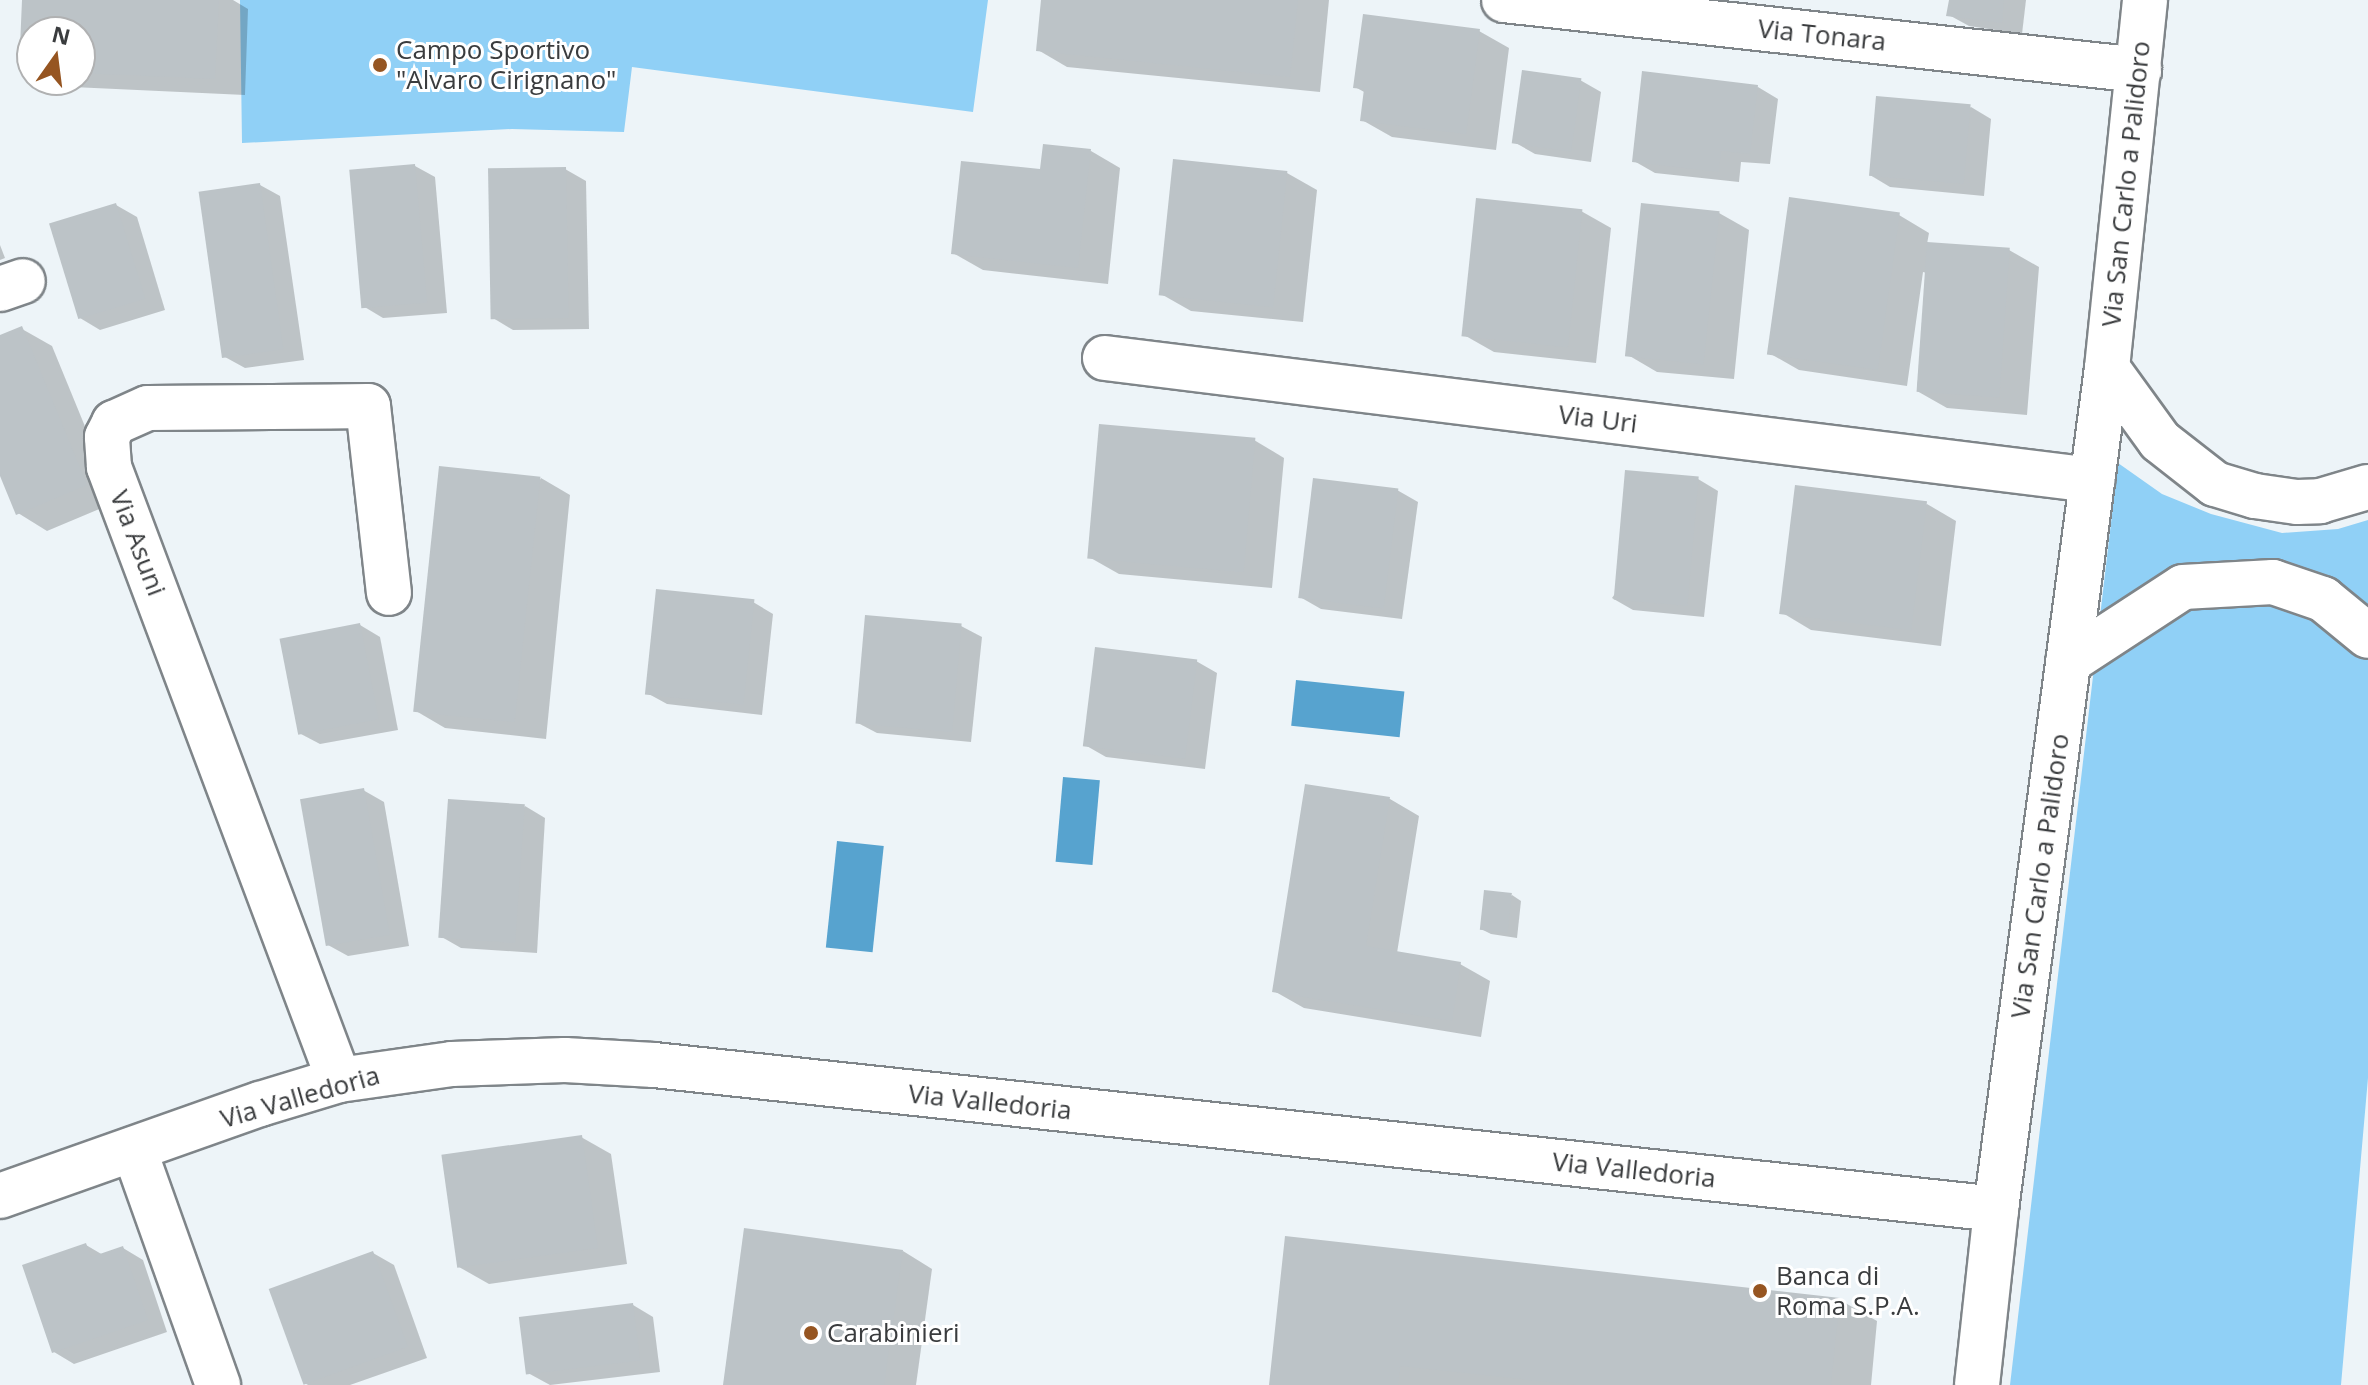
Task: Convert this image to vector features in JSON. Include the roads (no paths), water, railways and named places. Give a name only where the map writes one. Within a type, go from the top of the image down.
[{"type":"street","name":"Via Tonara","points":[[1504,0],[2139,70]]},
{"type":"street","name":"Via San Carlo a Palidoro","points":[[1977,1385],[1996,1209],[2107,368],[2145,0]]},
{"type":"street","name":"Via Uri","points":[[1105,358],[2092,480]]},
{"type":"street","points":[[2107,368],[2160,441],[2215,484],[2255,496],[2297,502],[2320,501],[2368,487]]},
{"type":"street","name":"Via Asuni","points":[[339,1080],[109,467],[107,437],[114,423],[148,408],[368,406],[389,593]]},
{"type":"street","points":[[2068,662],[2183,587],[2273,582],[2323,599],[2368,636]]},
{"type":"street","name":"Via Valledoria","points":[[0,1196],[339,1080],[392,1071],[514,1060],[654,1065],[1996,1209]]},
{"type":"street","points":[[134,1149],[218,1385]]},
{"type":"place","name":"Campo Sportivo \"Alvaro Cirignano\"","points":[[380,65]]},
{"type":"place","name":"Banca di Roma S.P.A.","points":[[1760,1291]]},
{"type":"place","name":"Carabinieri","points":[[811,1333]]}]
